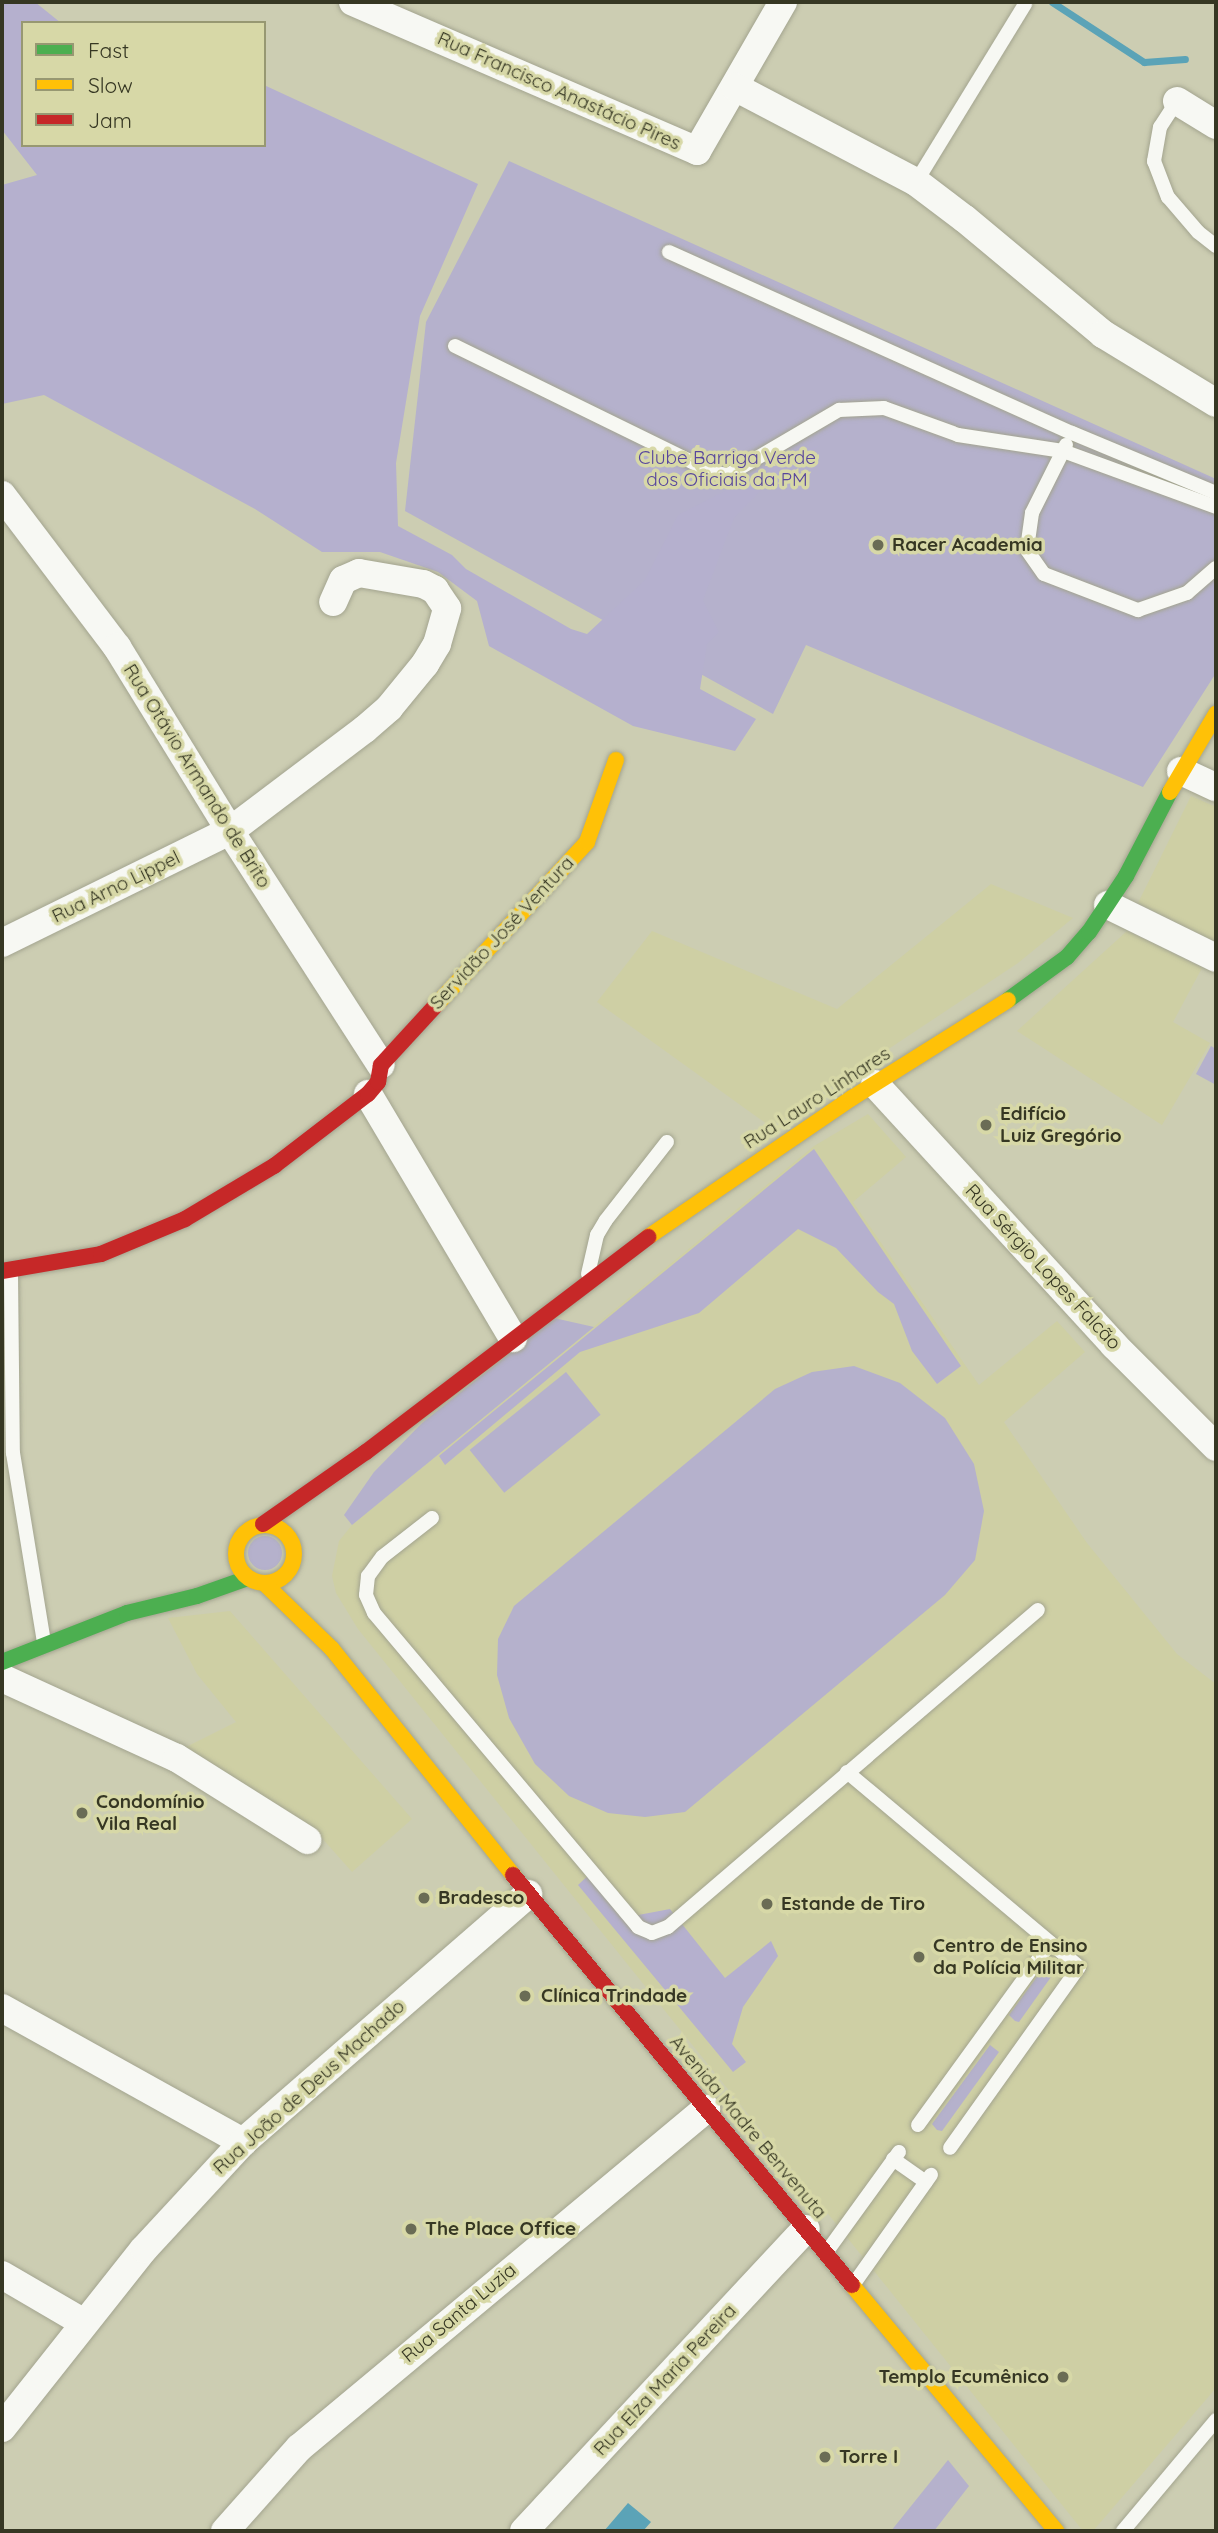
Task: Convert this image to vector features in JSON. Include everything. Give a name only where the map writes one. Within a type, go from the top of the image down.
[{"type":"main road","name":"Rua Lauro Linhares","points":[[263,1524],[366,1452],[673,1219],[875,1084],[1038,981],[1067,957],[1108,905],[1181,771],[1216,714]]},
{"type":"main road","name":"Servidão José Ventura","points":[[6,1271],[101,1254],[185,1219],[274,1166],[368,1094],[378,1082],[381,1065],[587,842],[616,760]]},
{"type":"main road","name":"Rua Lauro Linhares","points":[[333,1494],[366,1452]]},
{"type":"main road","points":[[301,1586],[293,1558],[287,1535],[280,1529],[263,1524],[249,1528],[229,1555],[247,1578],[265,1584],[276,1581],[286,1574],[293,1558],[305,1533]]},
{"type":"main road","points":[[2,1662],[127,1613],[197,1596],[247,1578]]},
{"type":"main road","points":[[127,1613],[178,1583]]},
{"type":"main road","name":"Avenida Madre Benvenuta","points":[[265,1584],[332,1649],[528,1894],[1056,2531]]},
{"type":"main road","name":"Avenida Madre Benvenuta","points":[[310,1608],[332,1649]]},
{"type":"street","name":"Rua Francisco Anastácio Pires","points":[[353,2],[697,151],[735,87]]},
{"type":"street","points":[[783,2],[735,87],[916,181],[957,211],[1103,334],[1216,403]]},
{"type":"street","points":[[1177,101],[1216,125]]},
{"type":"street","name":"Rua Otávio Armando de Brito","points":[[2,495],[117,647],[230,831],[381,1065]]},
{"type":"street","name":"Rua Arno Lippel","points":[[2,943],[230,831],[389,708],[425,664],[437,644],[447,608],[435,590],[423,584],[359,573],[344,580],[333,602]]},
{"type":"street","points":[[1181,771],[1216,787]]},
{"type":"street","points":[[1108,905],[1216,958]]},
{"type":"street","name":"Rua Sérgio Lopes Falcão","points":[[875,1084],[1122,1353],[1216,1447]]},
{"type":"street","points":[[368,1094],[513,1338]]},
{"type":"street","points":[[2,1678],[177,1758],[307,1840]]},
{"type":"street","name":"Rua João de Deus Machado","points":[[2,2428],[152,2239],[243,2142],[528,1894]]},
{"type":"street","points":[[2,2008],[243,2142]]},
{"type":"street","name":"Rua Santa Luzia","points":[[225,2531],[272,2474],[299,2448],[706,2109]]},
{"type":"street","name":"Rua Elza Maria Pereira","points":[[524,2531],[806,2230]]},
{"type":"street","points":[[2,2275],[84,2323]]},
{"type":"lane","points":[[916,181],[1025,4]]},
{"type":"lane","points":[[1177,101],[1160,127],[1154,161],[1168,197],[1198,232],[1216,246]]},
{"type":"lane","points":[[668,252],[1072,433],[1216,493]]},
{"type":"lane","points":[[455,346],[712,472],[728,475],[839,410],[884,408],[958,435],[1063,452],[1216,507]]},
{"type":"lane","points":[[1072,433],[1032,513],[1027,551],[1044,574],[1139,610],[1187,593],[1216,568]]},
{"type":"lane","points":[[586,1283],[597,1236],[606,1220],[667,1142]]},
{"type":"lane","points":[[6,1271],[13,1453],[44,1644]]},
{"type":"lane","points":[[432,1518],[382,1557],[369,1576],[366,1595],[374,1613],[638,1927],[652,1933],[668,1927],[1038,1610]]},
{"type":"lane","points":[[847,1772],[1079,1967],[950,2148]]},
{"type":"lane","points":[[918,2125],[1050,1943]]},
{"type":"lane","points":[[825,2253],[896,2156],[928,2179],[853,2286]]},
{"type":"lane","points":[[1123,2531],[1216,2420]]},
{"type":"shaded area","points":[[35,2],[59,21],[21,21],[21,147],[266,147],[266,86],[478,184],[420,316],[396,463],[398,526],[452,555],[466,569],[571,629],[587,634],[645,580],[678,515],[723,492],[770,462],[820,445],[773,478],[734,518],[703,600],[719,632],[707,644],[700,689],[756,719],[735,751],[633,726],[489,646],[477,601],[438,572],[380,552],[322,552],[255,509],[44,395],[2,404],[2,185],[37,175],[2,130],[2,3]]},
{"type":"shaded area","points":[[1191,796],[1216,807],[1216,942],[1138,903]]},
{"type":"shaded area","points":[[991,884],[1073,918],[1018,963],[771,1127],[597,1002],[652,931],[837,1009]]},
{"type":"shaded area","points":[[1127,931],[1202,968],[1173,1022],[1210,1043],[1162,1125],[1017,1031]]},
{"type":"shaded area","name":"Centro de Ensino da Polícia Militar","points":[[868,1114],[906,1157],[853,1202],[979,1385],[1057,1321],[1085,1352],[1004,1422],[1087,1543],[1177,1654],[1216,1684],[1216,2388],[1093,2531],[1083,2531],[358,1629],[336,1593],[332,1576],[339,1541],[352,1525],[814,1146]]},
{"type":"shaded area","points":[[814,1149],[961,1366],[937,1384],[912,1351],[894,1304],[878,1292],[836,1248],[798,1229],[699,1313],[580,1352],[445,1465],[439,1456]]},
{"type":"shaded area","points":[[230,1611],[412,1819],[352,1872],[313,1828],[186,1747],[236,1722],[197,1674],[168,1618]]},
{"type":"shaded area","points":[[594,1870],[633,1916],[670,1909],[725,1978],[771,1941],[778,1956],[743,2007],[732,2044],[746,2062],[733,2072],[578,1885]]},
{"type":"green space","name":"Clube Barriga Verde dos Oficiais da PM","points":[[509,161],[1216,479],[1216,673],[1143,787],[806,645],[773,714],[405,511],[426,322]]},
{"type":"green space","points":[[1211,1046],[1216,1049],[1216,1085],[1196,1074]]},
{"type":"green space","points":[[554,1318],[594,1327],[352,1525],[344,1515],[374,1472],[422,1423]]},
{"type":"green space","points":[[854,1366],[900,1383],[945,1418],[974,1464],[984,1511],[975,1560],[945,1595],[685,1812],[645,1817],[608,1813],[569,1796],[535,1764],[509,1718],[497,1675],[498,1639],[514,1606],[775,1389],[812,1372]]},
{"type":"green space","points":[[566,1372],[601,1415],[504,1493],[470,1450]]},
{"type":"green space","points":[[265,1536],[277,1541],[282,1553],[277,1565],[265,1570],[253,1565],[248,1553],[253,1541]]},
{"type":"green space","points":[[1047,1963],[1056,1970],[1019,2022],[1015,2021],[1009,2015]]},
{"type":"green space","points":[[990,2045],[999,2052],[942,2131],[937,2130],[932,2124]]},
{"type":"green space","points":[[948,2460],[969,2486],[934,2531],[891,2531]]},
{"type":"water","points":[[628,2503],[651,2522],[643,2531],[604,2531]]},
{"type":"waterway","points":[[1052,2],[1144,62],[1185,59]]},
{"type":"traffic: fast","points":[[1008,1000],[1067,957],[1089,932],[1126,876],[1170,792]]},
{"type":"traffic: fast","points":[[2,1662],[127,1613],[197,1596],[248,1578]]},
{"type":"traffic: slow","points":[[1170,792],[1216,714]]},
{"type":"traffic: slow","points":[[438,1003],[587,842],[616,760]]},
{"type":"traffic: slow","points":[[648,1237],[852,1098],[1008,1000]]},
{"type":"traffic: slow","points":[[259,1525],[271,1525],[286,1533],[294,1548],[294,1554],[294,1560],[286,1575],[271,1583],[259,1583],[244,1575],[236,1560],[236,1548],[244,1533],[259,1525]]},
{"type":"traffic: slow","points":[[265,1584],[332,1649],[513,1875]]},
{"type":"traffic: slow","points":[[852,2285],[1056,2531]]},
{"type":"traffic: jam","points":[[2,1271],[101,1254],[185,1219],[274,1166],[368,1094],[378,1082],[381,1065],[438,1003]]},
{"type":"traffic: jam","points":[[263,1524],[366,1452],[648,1237]]},
{"type":"traffic: jam","points":[[513,1875],[852,2285]]},
{"type":"place","name":"Racer Academia","points":[[878,545]]},
{"type":"place","name":"Edifício Luiz Gregório","points":[[986,1125]]},
{"type":"place","name":"Condomínio Vila Real","points":[[82,1813]]},
{"type":"place","name":"Bradesco","points":[[424,1898]]},
{"type":"place","name":"Estande de Tiro","points":[[767,1904]]},
{"type":"place","name":"Centro de Ensino da Polícia Militar","points":[[919,1957]]},
{"type":"place","name":"Clínica Trindade","points":[[525,1996]]},
{"type":"place","name":"The Place Office","points":[[411,2229]]},
{"type":"place","name":"Templo Ecumênico","points":[[1063,2377]]},
{"type":"place","name":"Torre I","points":[[825,2457]]}]
